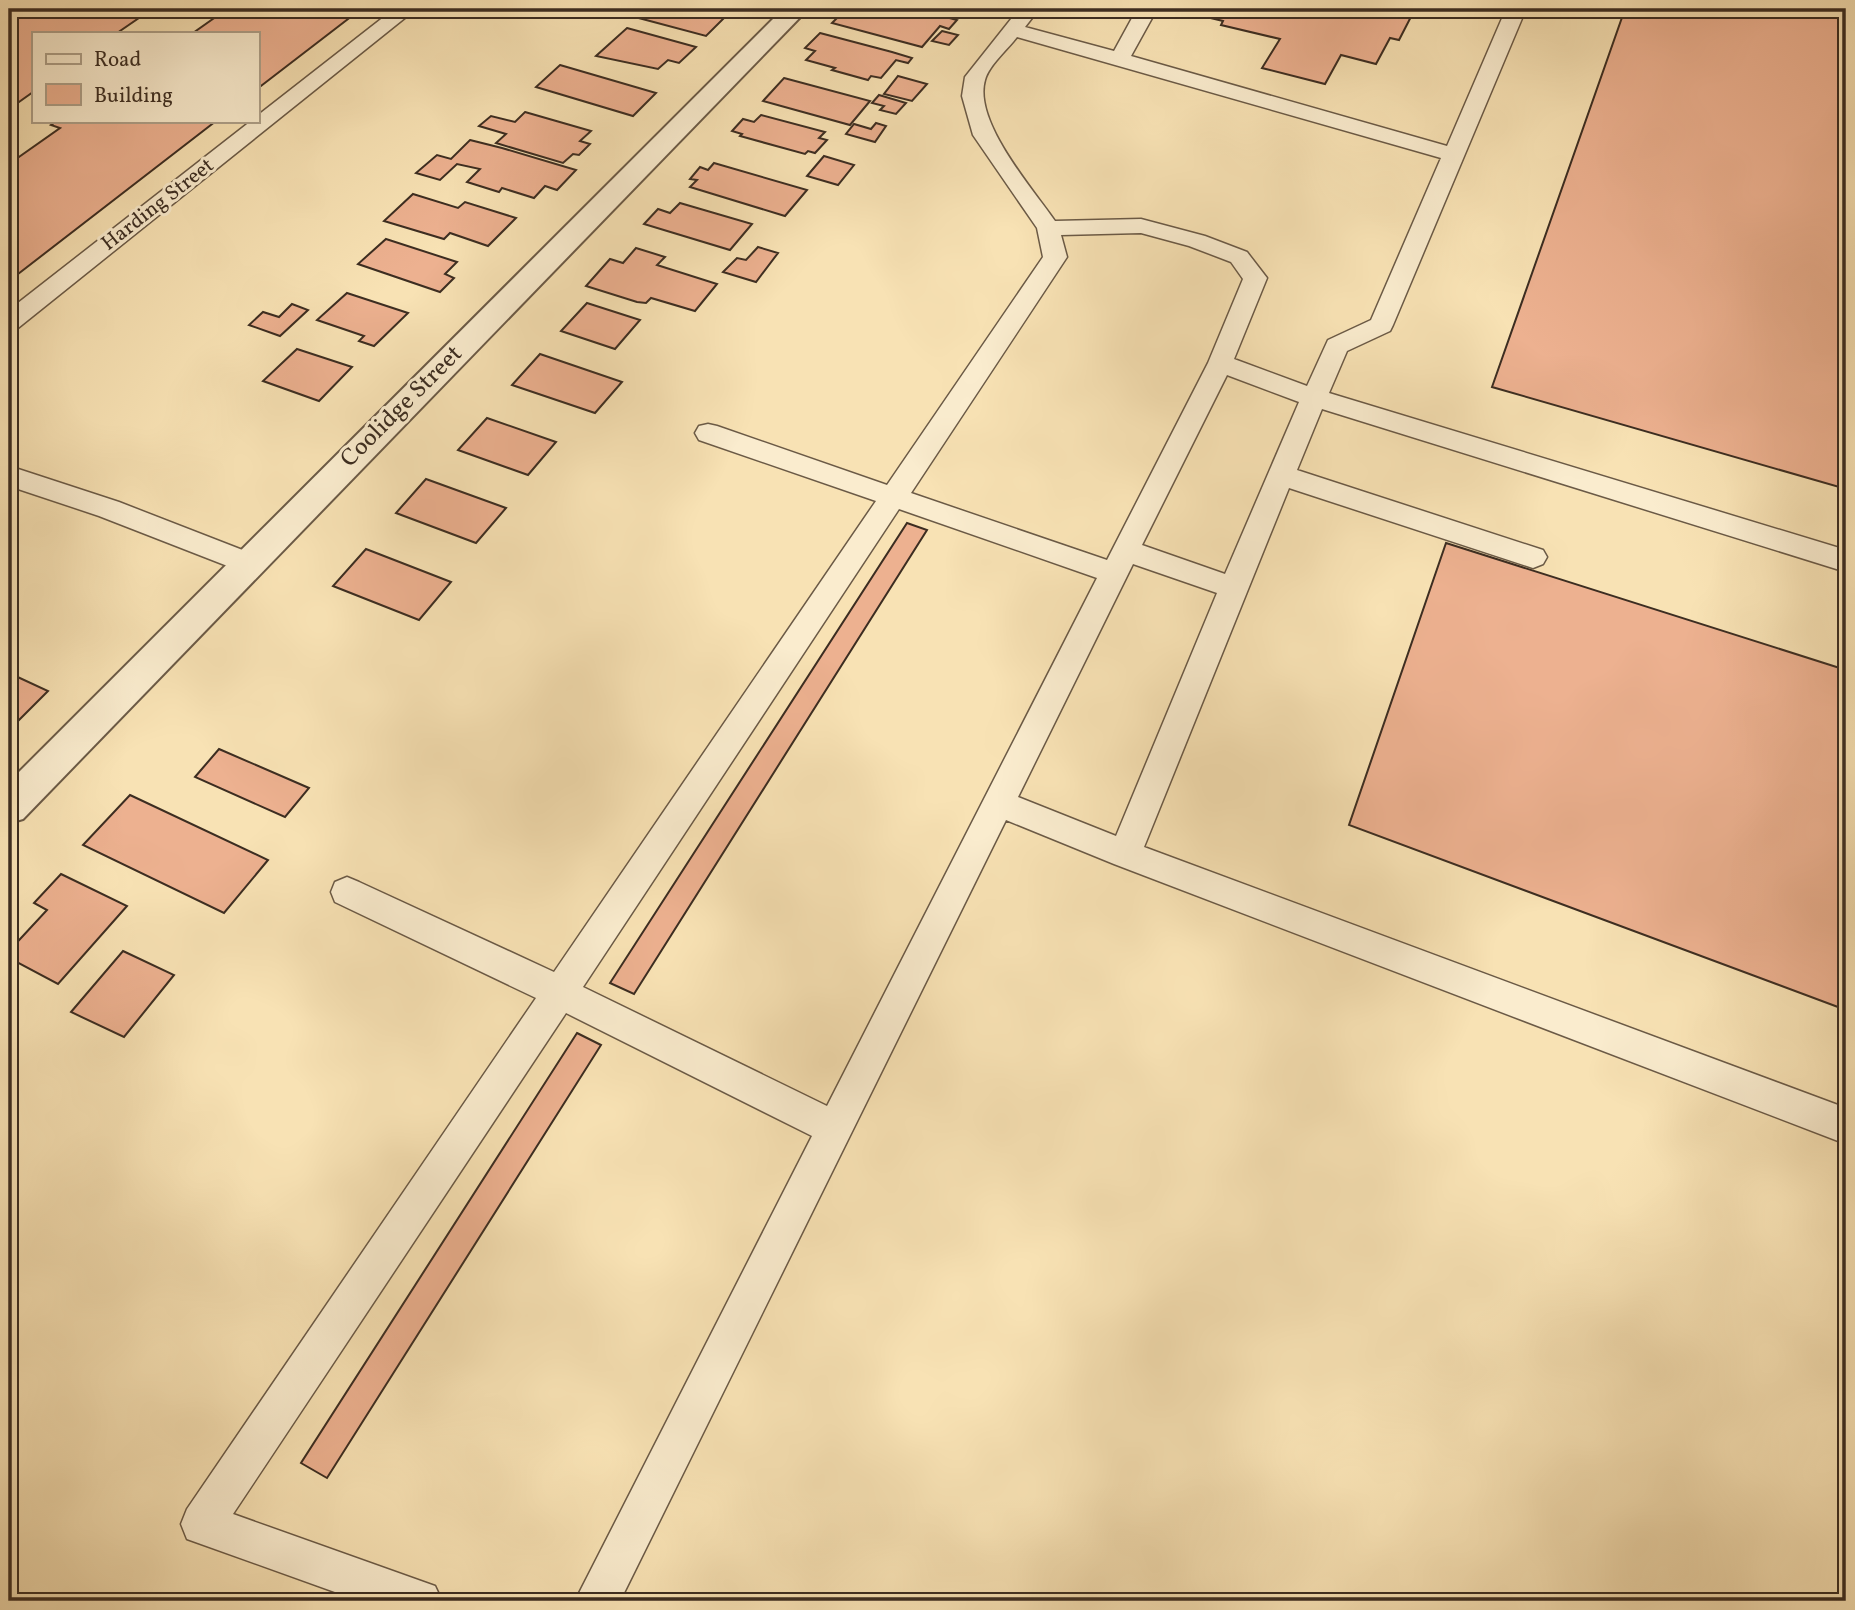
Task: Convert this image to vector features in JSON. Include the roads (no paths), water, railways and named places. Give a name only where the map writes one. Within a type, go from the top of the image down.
[{"type":"street","name":"Coolidge Street","points":[[9,807],[796,9]]},
{"type":"lane","name":"Harding Street","points":[[9,323],[406,9]]},
{"type":"lane","points":[[1119,60],[1147,9]]},
{"type":"lane","points":[[1125,854],[1233,588],[1337,346],[1381,325],[1516,9]]},
{"type":"lane","points":[[420,1601],[202,1524],[1055,257],[1048,228],[984,135],[973,96],[975,77],[1021,19],[1119,60],[1455,155]]},
{"type":"lane","points":[[597,1601],[1220,363],[1255,278],[1239,257],[1197,241],[1141,226],[1048,228]]},
{"type":"lane","points":[[1220,363],[1314,398],[1846,561]]},
{"type":"lane","points":[[708,433],[893,497],[1120,561],[1233,588]]},
{"type":"lane","points":[[1281,475],[1533,557]]},
{"type":"lane","points":[[9,476],[109,509],[248,563]]},
{"type":"lane","points":[[998,803],[1125,854],[1846,1126]]},
{"type":"lane","points":[[347,892],[560,992],[835,1129]]}]
